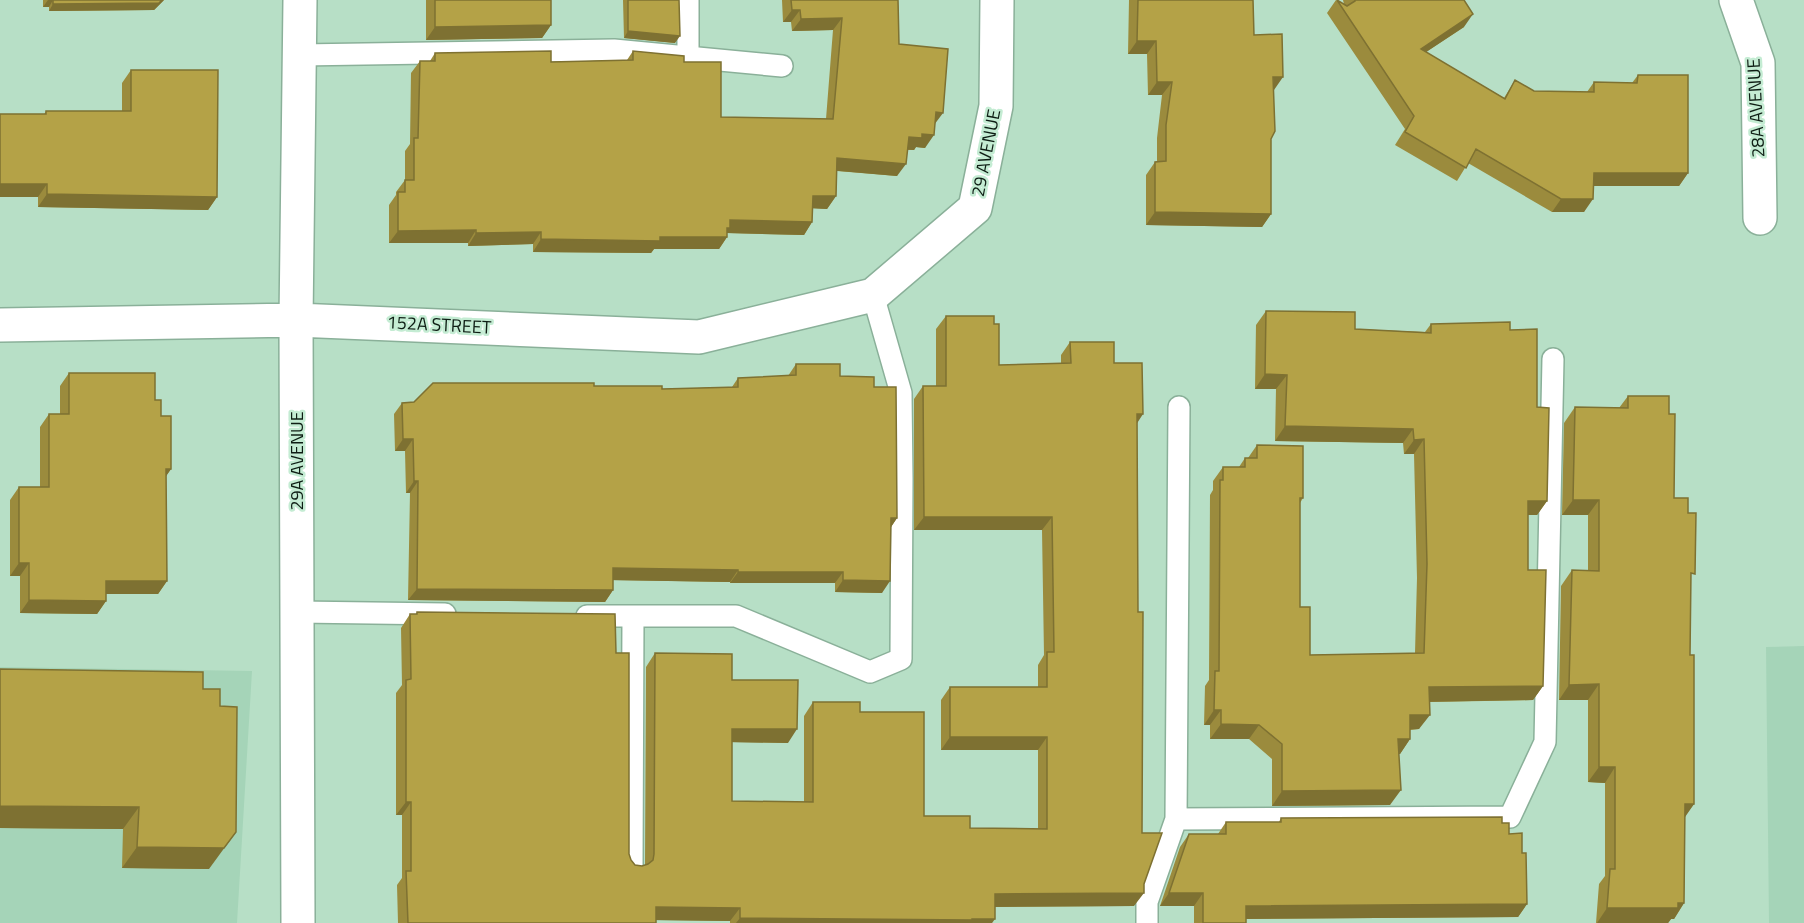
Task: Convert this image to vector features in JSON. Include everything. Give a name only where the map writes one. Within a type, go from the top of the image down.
[{"type":"street","name":"29A AVENUE","points":[[298,923],[296,320],[300,0]]},
{"type":"street","name":"29 AVENUE","points":[[873,295],[975,208],[996,106],[997,0]]},
{"type":"street","name":"28A AVENUE","points":[[1736,0],[1758,63],[1760,218]]},
{"type":"street","name":"152A STREET","points":[[0,325],[296,320],[699,337],[873,295]]},
{"type":"lane","points":[[688,0],[688,57]]},
{"type":"lane","points":[[300,54],[614,50],[782,66]]},
{"type":"lane","points":[[563,616],[736,616],[870,672],[901,659],[901,393],[873,295]]},
{"type":"lane","points":[[1176,819],[1510,817],[1545,742],[1553,359]]},
{"type":"lane","points":[[1148,923],[1147,902],[1176,819],[1179,407]]},
{"type":"lane","points":[[298,612],[459,614]]},
{"type":"lane","points":[[632,867],[633,616]]},
{"type":"shaded area","points":[[1804,646],[1804,923],[1769,923],[1766,647]]},
{"type":"shaded area","points":[[0,667],[252,671],[237,923],[0,923]]},
{"type":"building","points":[[53,0],[162,0],[159,3],[53,4]]},
{"type":"building","points":[[435,0],[551,0],[551,25],[435,27]]},
{"type":"building","points":[[628,0],[679,0],[680,36],[628,31]]},
{"type":"building","points":[[791,0],[898,0],[899,44],[948,49],[943,113],[936,112],[934,135],[922,134],[922,138],[909,137],[906,164],[837,158],[836,196],[813,196],[812,222],[730,220],[727,237],[660,237],[660,241],[541,239],[541,232],[398,231],[398,192],[405,192],[405,180],[414,180],[414,138],[418,138],[420,61],[435,61],[435,53],[551,51],[551,62],[633,60],[633,51],[684,56],[684,62],[721,62],[721,117],[833,119],[842,18],[801,19],[800,10],[792,10]]},
{"type":"building","points":[[1138,0],[1253,0],[1254,35],[1282,34],[1283,77],[1273,77],[1275,131],[1271,139],[1271,214],[1155,212],[1155,162],[1166,161],[1166,125],[1172,82],[1157,82],[1156,41],[1137,41]]},
{"type":"building","points":[[1337,0],[1347,6],[1355,0],[1464,0],[1473,14],[1421,49],[1505,99],[1515,80],[1534,91],[1594,92],[1594,82],[1637,83],[1638,75],[1688,75],[1688,173],[1594,173],[1593,199],[1561,199],[1476,149],[1466,168],[1405,132],[1414,116]]},
{"type":"building","points":[[131,70],[218,70],[217,197],[47,194],[47,184],[0,184],[0,114],[46,114],[46,111],[131,111]]},
{"type":"building","points":[[1266,311],[1355,312],[1355,329],[1431,333],[1431,324],[1510,322],[1510,330],[1537,329],[1537,407],[1549,408],[1547,501],[1528,501],[1528,570],[1546,570],[1543,686],[1429,687],[1430,715],[1410,715],[1410,739],[1398,739],[1401,790],[1282,791],[1282,744],[1259,725],[1221,724],[1221,710],[1214,710],[1215,671],[1219,671],[1220,480],[1223,480],[1223,467],[1245,467],[1245,458],[1257,458],[1257,445],[1303,446],[1303,498],[1300,498],[1300,607],[1310,607],[1310,655],[1424,653],[1427,564],[1424,439],[1414,440],[1413,429],[1285,426],[1287,375],[1265,374]]},
{"type":"building","points":[[946,316],[994,316],[994,324],[999,324],[999,365],[1071,363],[1070,342],[1114,342],[1114,363],[1142,363],[1143,414],[1137,414],[1138,612],[1143,612],[1142,833],[1162,833],[1144,884],[1144,893],[995,894],[995,919],[972,920],[740,918],[740,908],[656,907],[656,923],[408,923],[406,871],[411,871],[411,802],[406,802],[406,680],[411,679],[410,614],[417,614],[417,612],[615,614],[616,653],[629,653],[629,854],[635,865],[648,864],[653,860],[654,854],[655,653],[732,654],[732,680],[798,680],[797,729],[732,729],[732,801],[813,802],[813,702],[860,702],[860,712],[924,712],[924,816],[970,816],[970,828],[1047,829],[1047,737],[950,737],[950,687],[1047,687],[1047,652],[1054,652],[1052,517],[924,517],[923,386],[946,386]]},
{"type":"building","points":[[796,364],[840,364],[840,376],[874,377],[874,387],[896,387],[897,518],[891,518],[890,581],[843,580],[843,572],[738,572],[738,570],[613,568],[613,590],[417,589],[418,481],[414,481],[413,439],[403,439],[402,403],[414,402],[433,383],[594,383],[594,386],[662,386],[662,389],[738,387],[738,378],[796,375]]},
{"type":"building","points":[[69,373],[155,373],[155,400],[161,400],[161,416],[171,416],[171,469],[166,469],[167,581],[106,581],[106,601],[29,600],[29,563],[19,563],[19,487],[49,487],[49,414],[69,414]]},
{"type":"building","points":[[1628,396],[1669,396],[1669,414],[1675,414],[1674,498],[1688,498],[1688,513],[1696,513],[1695,574],[1691,573],[1690,655],[1694,655],[1694,804],[1685,804],[1684,903],[1678,903],[1678,908],[1607,908],[1610,869],[1615,869],[1615,767],[1599,767],[1599,684],[1569,685],[1572,570],[1599,571],[1599,500],[1573,500],[1575,407],[1628,408]]},
{"type":"building","points":[[0,669],[203,672],[203,689],[220,689],[220,706],[237,707],[236,832],[224,848],[137,847],[139,807],[0,806]]},
{"type":"building","points":[[1502,817],[1502,823],[1509,823],[1509,834],[1522,833],[1522,853],[1526,853],[1527,904],[1246,906],[1246,923],[1203,923],[1203,893],[1169,893],[1189,834],[1226,834],[1226,822],[1281,822],[1281,818]]}]
